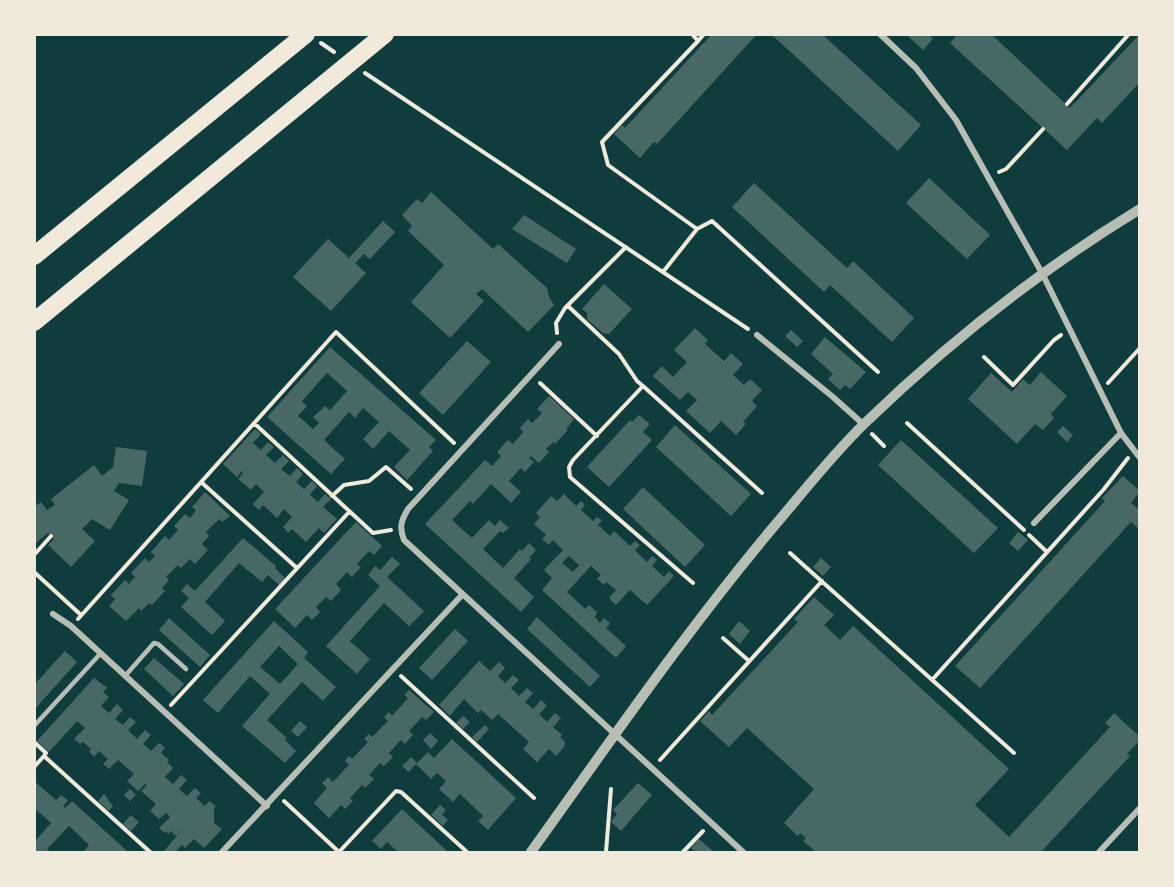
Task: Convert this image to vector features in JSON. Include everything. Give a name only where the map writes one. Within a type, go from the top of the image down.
[{"type":"highway","points":[[34,256],[306,34]]},
{"type":"highway","points":[[34,322],[385,34]]},
{"type":"street","points":[[880,34],[924,77],[956,120],[1042,273],[1121,433],[1140,458]]},
{"type":"street","points":[[531,852],[741,565],[863,424],[936,357],[1042,273],[1140,209]]},
{"type":"street","points":[[757,335],[863,424]]},
{"type":"street","points":[[559,344],[419,497],[402,519],[400,529],[404,540],[462,595],[743,852]]},
{"type":"street","points":[[1034,523],[1121,433]]},
{"type":"street","points":[[222,852],[462,595]]},
{"type":"street","points":[[53,614],[71,626],[267,806]]},
{"type":"street","points":[[1099,852],[1140,808]]},
{"type":"lane","points":[[1134,450],[1140,444]]},
{"type":"lane","points":[[125,676],[154,643],[186,669]]},
{"type":"lane","points":[[34,726],[100,654]]},
{"type":"path","points":[[692,34],[698,41]]},
{"type":"path","points":[[697,229],[609,165],[602,142],[704,34]]},
{"type":"path","points":[[1066,104],[1129,34]]},
{"type":"path","points":[[393,91],[757,335]]},
{"type":"path","points":[[988,177],[1006,169],[1043,129]]},
{"type":"path","points":[[663,272],[697,229],[712,221],[878,372]]},
{"type":"path","points":[[559,344],[556,323],[568,305],[626,247]]},
{"type":"path","points":[[568,305],[620,354],[637,381],[762,493]]},
{"type":"path","points":[[984,357],[1013,385],[1054,340],[1069,329]]},
{"type":"path","points":[[71,626],[336,332],[461,450]]},
{"type":"path","points":[[1101,392],[1140,348]]},
{"type":"path","points":[[530,374],[597,436]]},
{"type":"path","points":[[643,386],[573,460],[569,467],[570,477],[693,583]]},
{"type":"path","points":[[907,423],[1047,552]]},
{"type":"path","points":[[255,424],[373,533],[400,529]]},
{"type":"path","points":[[932,680],[1104,489],[1134,450]]},
{"type":"path","points":[[332,496],[344,485],[369,481],[386,467],[419,497]]},
{"type":"path","points":[[201,482],[297,568]]},
{"type":"path","points":[[164,712],[350,512]]},
{"type":"path","points":[[1026,532],[1034,523]]},
{"type":"path","points":[[34,555],[51,536]]},
{"type":"path","points":[[790,553],[1014,753]]},
{"type":"path","points":[[34,572],[81,615]]},
{"type":"path","points":[[651,769],[822,581]]},
{"type":"path","points":[[723,638],[749,662]]},
{"type":"path","points":[[394,669],[534,798]]},
{"type":"path","points":[[34,742],[46,753],[34,767]]},
{"type":"path","points":[[44,756],[150,852]]},
{"type":"path","points":[[606,852],[611,789]]},
{"type":"path","points":[[277,794],[339,852],[396,791],[401,792],[467,852]]},
{"type":"path","points":[[683,852],[710,822]]},
{"type":"building","points":[[712,34],[757,34],[657,144],[654,142],[640,158],[614,134],[622,125],[625,128]]},
{"type":"building","points":[[771,34],[822,34],[921,125],[898,151]]},
{"type":"building","points":[[906,34],[928,34],[933,39],[923,50]]},
{"type":"building","points":[[958,34],[991,34],[1070,108],[1140,34],[1140,82],[1102,123],[1097,118],[1067,150],[950,43]]},
{"type":"building","points":[[929,178],[990,235],[967,259],[906,203]]},
{"type":"building","points":[[754,183],[847,268],[853,261],[914,318],[892,342],[830,285],[824,292],[732,207]]},
{"type":"building","points":[[431,192],[493,249],[498,244],[547,288],[554,305],[528,332],[482,289],[476,294],[484,301],[450,338],[411,302],[444,265],[408,231],[412,226],[402,215],[417,199],[422,203]]},
{"type":"building","points":[[524,215],[576,249],[567,263],[512,229]]},
{"type":"building","points":[[383,221],[395,232],[370,259],[364,254],[355,263],[366,273],[331,311],[293,277],[328,239],[349,258]]},
{"type":"building","points":[[604,284],[632,309],[609,334],[603,333],[587,319],[587,313],[582,309]]},
{"type":"building","points":[[695,328],[708,340],[705,344],[724,361],[731,353],[743,364],[733,375],[744,385],[750,379],[762,390],[752,401],[757,406],[743,422],[746,424],[736,435],[721,421],[710,433],[686,411],[697,400],[688,392],[680,400],[653,376],[662,366],[673,377],[687,362],[674,350]]},
{"type":"building","points":[[791,330],[803,341],[797,347],[785,336]]},
{"type":"building","points":[[825,337],[866,372],[850,389],[845,385],[840,390],[828,379],[833,374],[811,354]]},
{"type":"building","points":[[467,341],[491,362],[443,415],[419,393]]},
{"type":"building","points":[[330,347],[436,440],[429,447],[433,451],[407,480],[394,467],[410,450],[389,431],[373,449],[363,439],[379,422],[363,408],[355,418],[349,412],[324,440],[345,459],[331,474],[267,417]],"holes":[[[327,373],[347,391],[330,410],[325,406],[313,417],[319,423],[313,429],[298,416],[307,406],[302,401]]]},
{"type":"building","points":[[1041,372],[1067,396],[1051,414],[1054,418],[1043,430],[1035,424],[1017,444],[968,399],[991,373],[1012,392],[1023,379],[1030,385]]},
{"type":"building","points":[[549,396],[574,419],[566,429],[568,430],[555,444],[553,442],[546,449],[549,452],[539,463],[531,456],[529,458],[534,462],[525,472],[521,468],[509,481],[521,492],[511,503],[491,484],[473,504],[470,501],[452,520],[472,538],[489,520],[495,526],[500,520],[509,528],[503,533],[500,531],[483,549],[503,568],[520,549],[522,551],[529,543],[536,550],[514,578],[534,597],[521,612],[425,524],[485,460],[492,466],[501,456],[497,452],[508,440],[513,444],[523,432],[520,428],[528,419],[532,423],[542,413],[537,409]]},
{"type":"building","points":[[639,415],[650,424],[643,432],[652,440],[609,487],[587,467],[630,420],[632,422]]},
{"type":"building","points":[[675,425],[751,494],[731,516],[656,447]]},
{"type":"building","points":[[1063,426],[1073,435],[1067,442],[1057,432]]},
{"type":"building","points":[[255,429],[261,434],[253,443],[261,450],[268,442],[274,447],[266,455],[275,463],[283,455],[289,461],[281,469],[290,476],[297,468],[303,474],[296,482],[304,489],[312,481],[317,486],[310,495],[318,502],[325,494],[331,499],[323,507],[337,519],[324,533],[319,528],[306,542],[292,529],[288,533],[283,527],[292,517],[284,509],[277,518],[263,505],[259,510],[253,504],[264,492],[256,484],[251,490],[238,479],[242,471],[237,477],[223,464]]},
{"type":"building","points":[[901,440],[998,528],[974,553],[878,465]]},
{"type":"building","points":[[116,447],[147,451],[142,486],[119,483],[114,491],[129,500],[110,530],[92,519],[82,529],[95,541],[71,567],[48,545],[54,539],[48,533],[36,543],[34,541],[34,507],[41,502],[47,510],[55,505],[51,499],[94,465],[102,476],[113,467]]},
{"type":"building","points":[[1123,476],[1140,491],[1131,503],[1140,510],[1140,530],[1131,522],[980,688],[955,666],[1105,501],[1102,498]]},
{"type":"building","points":[[643,487],[705,545],[685,567],[623,509]]},
{"type":"building","points":[[205,492],[230,516],[222,522],[219,519],[206,532],[209,536],[202,544],[208,550],[195,564],[190,559],[181,568],[178,565],[166,577],[169,580],[162,588],[165,591],[152,605],[149,603],[141,611],[139,608],[126,621],[109,606],[115,599],[111,595],[125,580],[129,584],[135,577],[131,573],[145,558],[149,562],[155,556],[151,552],[165,536],[169,540],[178,530],[174,526],[185,514],[190,518],[196,510],[192,507]]},
{"type":"building","points":[[564,494],[576,506],[581,501],[585,505],[581,510],[593,521],[597,517],[602,520],[598,525],[610,536],[614,531],[630,546],[635,541],[640,545],[635,550],[647,562],[652,556],[657,560],[652,566],[664,577],[669,571],[674,576],[647,605],[630,590],[616,605],[609,598],[616,590],[606,582],[604,585],[597,579],[601,575],[591,566],[567,592],[585,609],[589,605],[597,612],[595,617],[600,623],[604,618],[610,623],[606,628],[626,646],[616,658],[542,590],[552,578],[544,570],[563,550],[553,540],[549,545],[542,539],[546,535],[534,524],[540,517],[536,513],[551,496],[557,501]],"holes":[[[569,556],[579,565],[573,572],[562,563]]]},
{"type":"building","points":[[356,522],[382,546],[374,555],[369,551],[357,564],[361,567],[352,577],[347,572],[336,584],[341,590],[331,601],[326,597],[316,607],[320,612],[312,620],[307,615],[295,628],[275,609]]},
{"type":"building","points":[[1018,532],[1028,540],[1018,551],[1009,543]]},
{"type":"building","points":[[243,538],[276,566],[275,568],[285,578],[279,585],[268,575],[262,582],[239,563],[205,602],[225,621],[212,635],[181,607],[189,598],[181,591],[187,584],[195,591]]},
{"type":"building","points":[[392,557],[400,564],[387,577],[424,611],[409,626],[384,603],[350,641],[370,659],[357,674],[326,646],[380,586],[368,575],[375,566],[380,570]]},
{"type":"building","points":[[821,558],[831,567],[823,576],[813,567]]},
{"type":"building","points":[[814,597],[834,615],[824,625],[840,640],[853,626],[1009,769],[975,805],[1009,837],[1110,727],[1105,723],[1114,713],[1140,737],[1140,740],[1127,754],[1130,756],[1041,852],[816,852],[803,841],[806,838],[800,833],[798,836],[784,823],[814,789],[747,728],[729,747],[700,721],[709,711],[712,715],[798,622],[794,619]]},
{"type":"building","points":[[537,617],[600,676],[590,687],[527,629]]},
{"type":"building","points":[[169,618],[210,655],[200,667],[159,630]]},
{"type":"building","points":[[274,621],[308,652],[304,658],[336,687],[323,701],[302,682],[267,720],[287,738],[285,740],[296,751],[285,763],[242,726],[270,694],[250,676],[218,713],[203,700]],"holes":[[[279,646],[298,664],[280,684],[260,667]]]},
{"type":"building","points":[[739,621],[750,631],[740,644],[729,634]]},
{"type":"building","points":[[455,629],[468,641],[432,680],[419,668]]},
{"type":"building","points":[[65,651],[77,662],[34,710],[34,685]]},
{"type":"building","points":[[154,658],[184,684],[173,696],[144,669]]},
{"type":"building","points":[[479,661],[490,671],[499,662],[505,668],[498,676],[505,683],[513,675],[519,680],[511,688],[519,696],[527,688],[533,693],[525,702],[533,709],[541,700],[547,706],[539,714],[547,722],[555,713],[561,718],[553,727],[562,735],[560,737],[565,742],[564,747],[556,756],[549,749],[537,762],[523,749],[529,742],[498,714],[492,720],[481,710],[478,713],[464,699],[450,716],[439,705]]},
{"type":"building","points":[[94,678],[107,688],[103,692],[109,697],[101,706],[109,713],[117,704],[123,710],[115,719],[123,725],[130,717],[136,722],[128,730],[137,739],[145,730],[151,735],[143,744],[151,751],[159,743],[165,748],[161,753],[169,760],[167,762],[173,768],[165,777],[173,784],[181,775],[187,780],[179,789],[187,796],[195,788],[201,793],[196,798],[205,806],[209,801],[216,806],[214,823],[222,829],[204,848],[194,839],[185,848],[182,845],[175,852],[163,852],[183,829],[176,836],[171,831],[168,834],[159,828],[170,817],[166,813],[159,819],[150,811],[156,804],[141,791],[147,785],[145,784],[138,791],[127,781],[134,774],[118,760],[109,769],[103,764],[108,759],[99,751],[94,757],[89,751],[91,749],[83,742],[80,744],[74,739],[85,728],[77,721],[49,752],[37,741]]},
{"type":"building","points":[[409,690],[434,712],[426,720],[422,717],[409,731],[413,735],[405,744],[401,740],[389,753],[393,757],[384,766],[380,763],[369,775],[374,779],[365,788],[362,785],[350,798],[353,801],[345,809],[341,805],[329,818],[314,803],[327,788],[322,783],[328,777],[333,782],[349,765],[345,761],[349,756],[352,759],[368,742],[364,739],[369,734],[372,737],[388,721],[384,717],[389,712],[392,716],[408,698],[404,695]]},
{"type":"building","points":[[463,716],[470,722],[463,729],[456,723]]},
{"type":"building","points":[[300,721],[307,727],[298,737],[291,731]]},
{"type":"building","points":[[485,725],[489,729],[477,742],[472,737]]},
{"type":"building","points":[[430,733],[438,741],[431,749],[423,740]]},
{"type":"building","points":[[452,739],[516,798],[488,830],[478,821],[483,816],[460,794],[453,802],[439,789],[446,781],[437,773],[431,779],[416,764],[409,772],[402,766],[411,757],[417,763],[428,752],[434,758]]},
{"type":"building","points":[[34,781],[56,800],[61,795],[68,801],[63,806],[65,808],[72,801],[128,852],[83,852],[89,845],[69,826],[47,849],[51,852],[34,852],[34,842],[51,823],[34,808]]},
{"type":"building","points":[[638,783],[652,795],[621,831],[611,822],[617,814],[613,810]]},
{"type":"building","points":[[130,789],[136,795],[130,801],[124,795]]},
{"type":"building","points":[[104,794],[113,806],[109,811],[98,801]]},
{"type":"building","points":[[440,805],[446,810],[442,815],[448,820],[443,826],[431,815]]},
{"type":"building","points":[[402,809],[448,852],[398,852],[387,842],[381,849],[372,841]]},
{"type":"building","points":[[131,815],[139,822],[131,831],[123,824]]},
{"type":"building","points":[[699,839],[714,852],[696,852],[691,848]]}]
